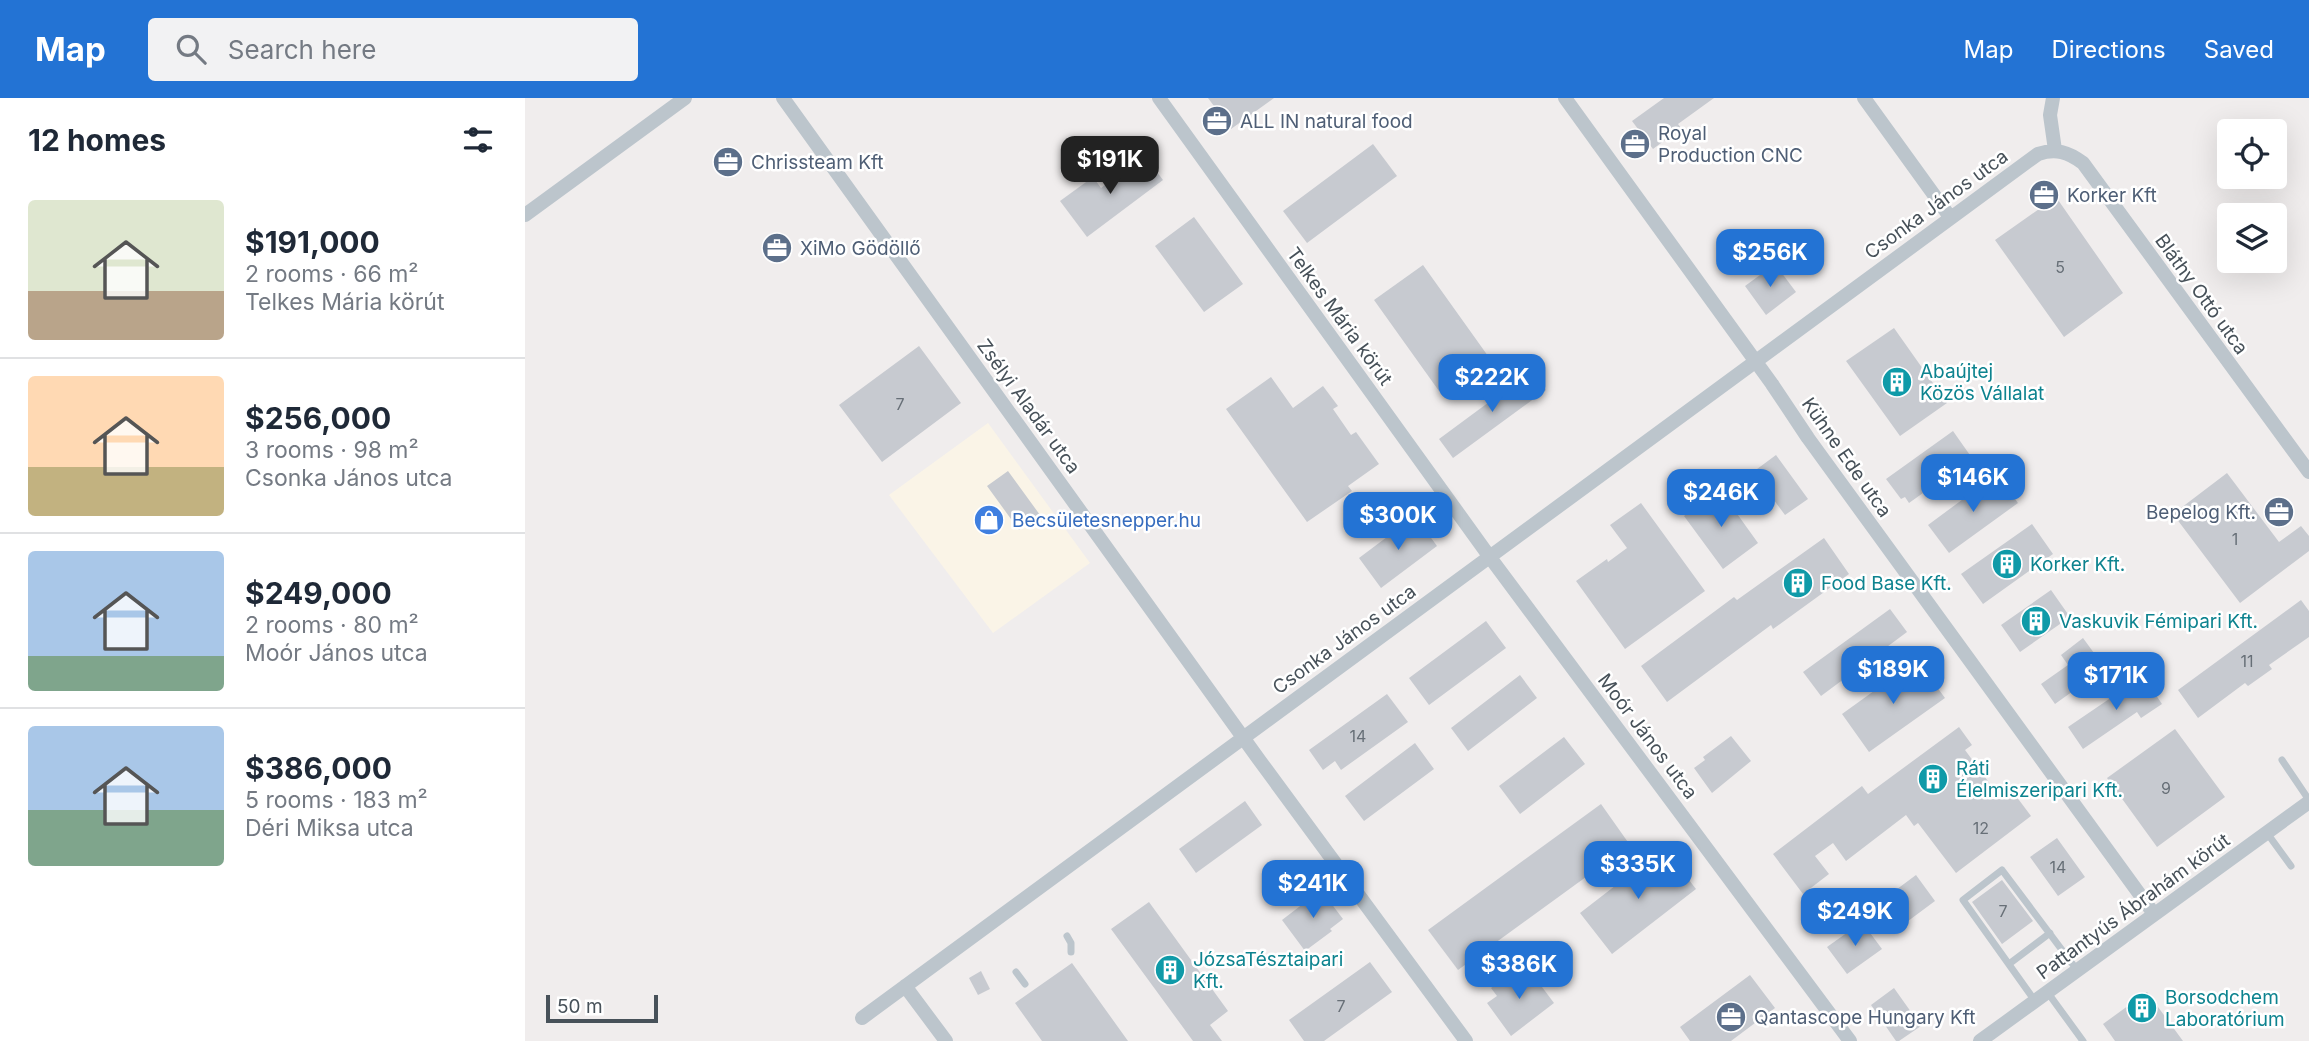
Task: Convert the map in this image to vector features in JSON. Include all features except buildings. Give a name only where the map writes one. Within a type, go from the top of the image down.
[{"type":"street","points":[[525,215],[685,98]]},
{"type":"street","name":"Zsélyi Aladár utca","points":[[783,98],[1243,737],[1466,1041]]},
{"type":"street","name":"Telkes Mária körút","points":[[1160,98],[1489,556]]},
{"type":"street","points":[[1565,98],[1755,361]]},
{"type":"street","points":[[1864,98],[1950,218]]},
{"type":"street","points":[[2053,98],[2050,115],[2056,150]]},
{"type":"street","name":"Csonka János utca","points":[[862,1018],[2029,160],[2047,151],[2056,150]]},
{"type":"street","name":"Bláthy Ottó utca","points":[[2056,150],[2064,151],[2083,163],[2309,472]]},
{"type":"street","name":"Kühne Ede utca","points":[[1755,361],[2154,914]]},
{"type":"street","name":"Moór János utca","points":[[1489,556],[1850,1041]]},
{"type":"street","name":"Pattantyús Ábrahám körút","points":[[1981,1041],[2309,801]]},
{"type":"street","points":[[905,986],[946,1041]]},
{"type":"lane","points":[[2282,761],[2309,801]]},
{"type":"lane","points":[[2266,832],[2291,866]]},
{"type":"lane","points":[[2077,970],[2002,870],[1963,900],[2009,964],[2083,1041]]},
{"type":"lane","points":[[2009,964],[2050,933]]},
{"type":"lane","points":[[1067,936],[1071,943],[1071,952]]},
{"type":"lane","points":[[1017,972],[1025,984]]},
{"type":"shaded area","points":[[988,423],[1090,563],[993,633],[889,495]]},
{"type":"place","name":"ALL IN natural food","points":[[1217,121]]},
{"type":"place","name":"Royal Production CNC","points":[[1635,144]]},
{"type":"place","name":"Chrissteam Kft","points":[[728,162]]},
{"type":"place","name":"Korker Kft","points":[[2044,195]]},
{"type":"place","name":"XiMo Gödöllő","points":[[777,248]]},
{"type":"place","name":"Abaújtej Közös Vállalat","points":[[1897,382]]},
{"type":"place","name":"Bepelog Kft.","points":[[2279,512]]},
{"type":"place","name":"Becsületesnepper.hu","points":[[989,520]]},
{"type":"place","name":"Korker Kft.","points":[[2007,564]]},
{"type":"place","name":"Food Base Kft.","points":[[1798,583]]},
{"type":"place","name":"Vaskuvik Fémipari Kft.","points":[[2036,621]]},
{"type":"place","name":"Ráti Élelmiszeripari Kft.","points":[[1933,779]]},
{"type":"place","name":"JózsaTésztaipari Kft.","points":[[1170,970]]},
{"type":"place","name":"Borsodchem Laboratórium","points":[[2142,1008]]},
{"type":"place","name":"Qantascope Hungary Kft","points":[[1731,1017]]}]
